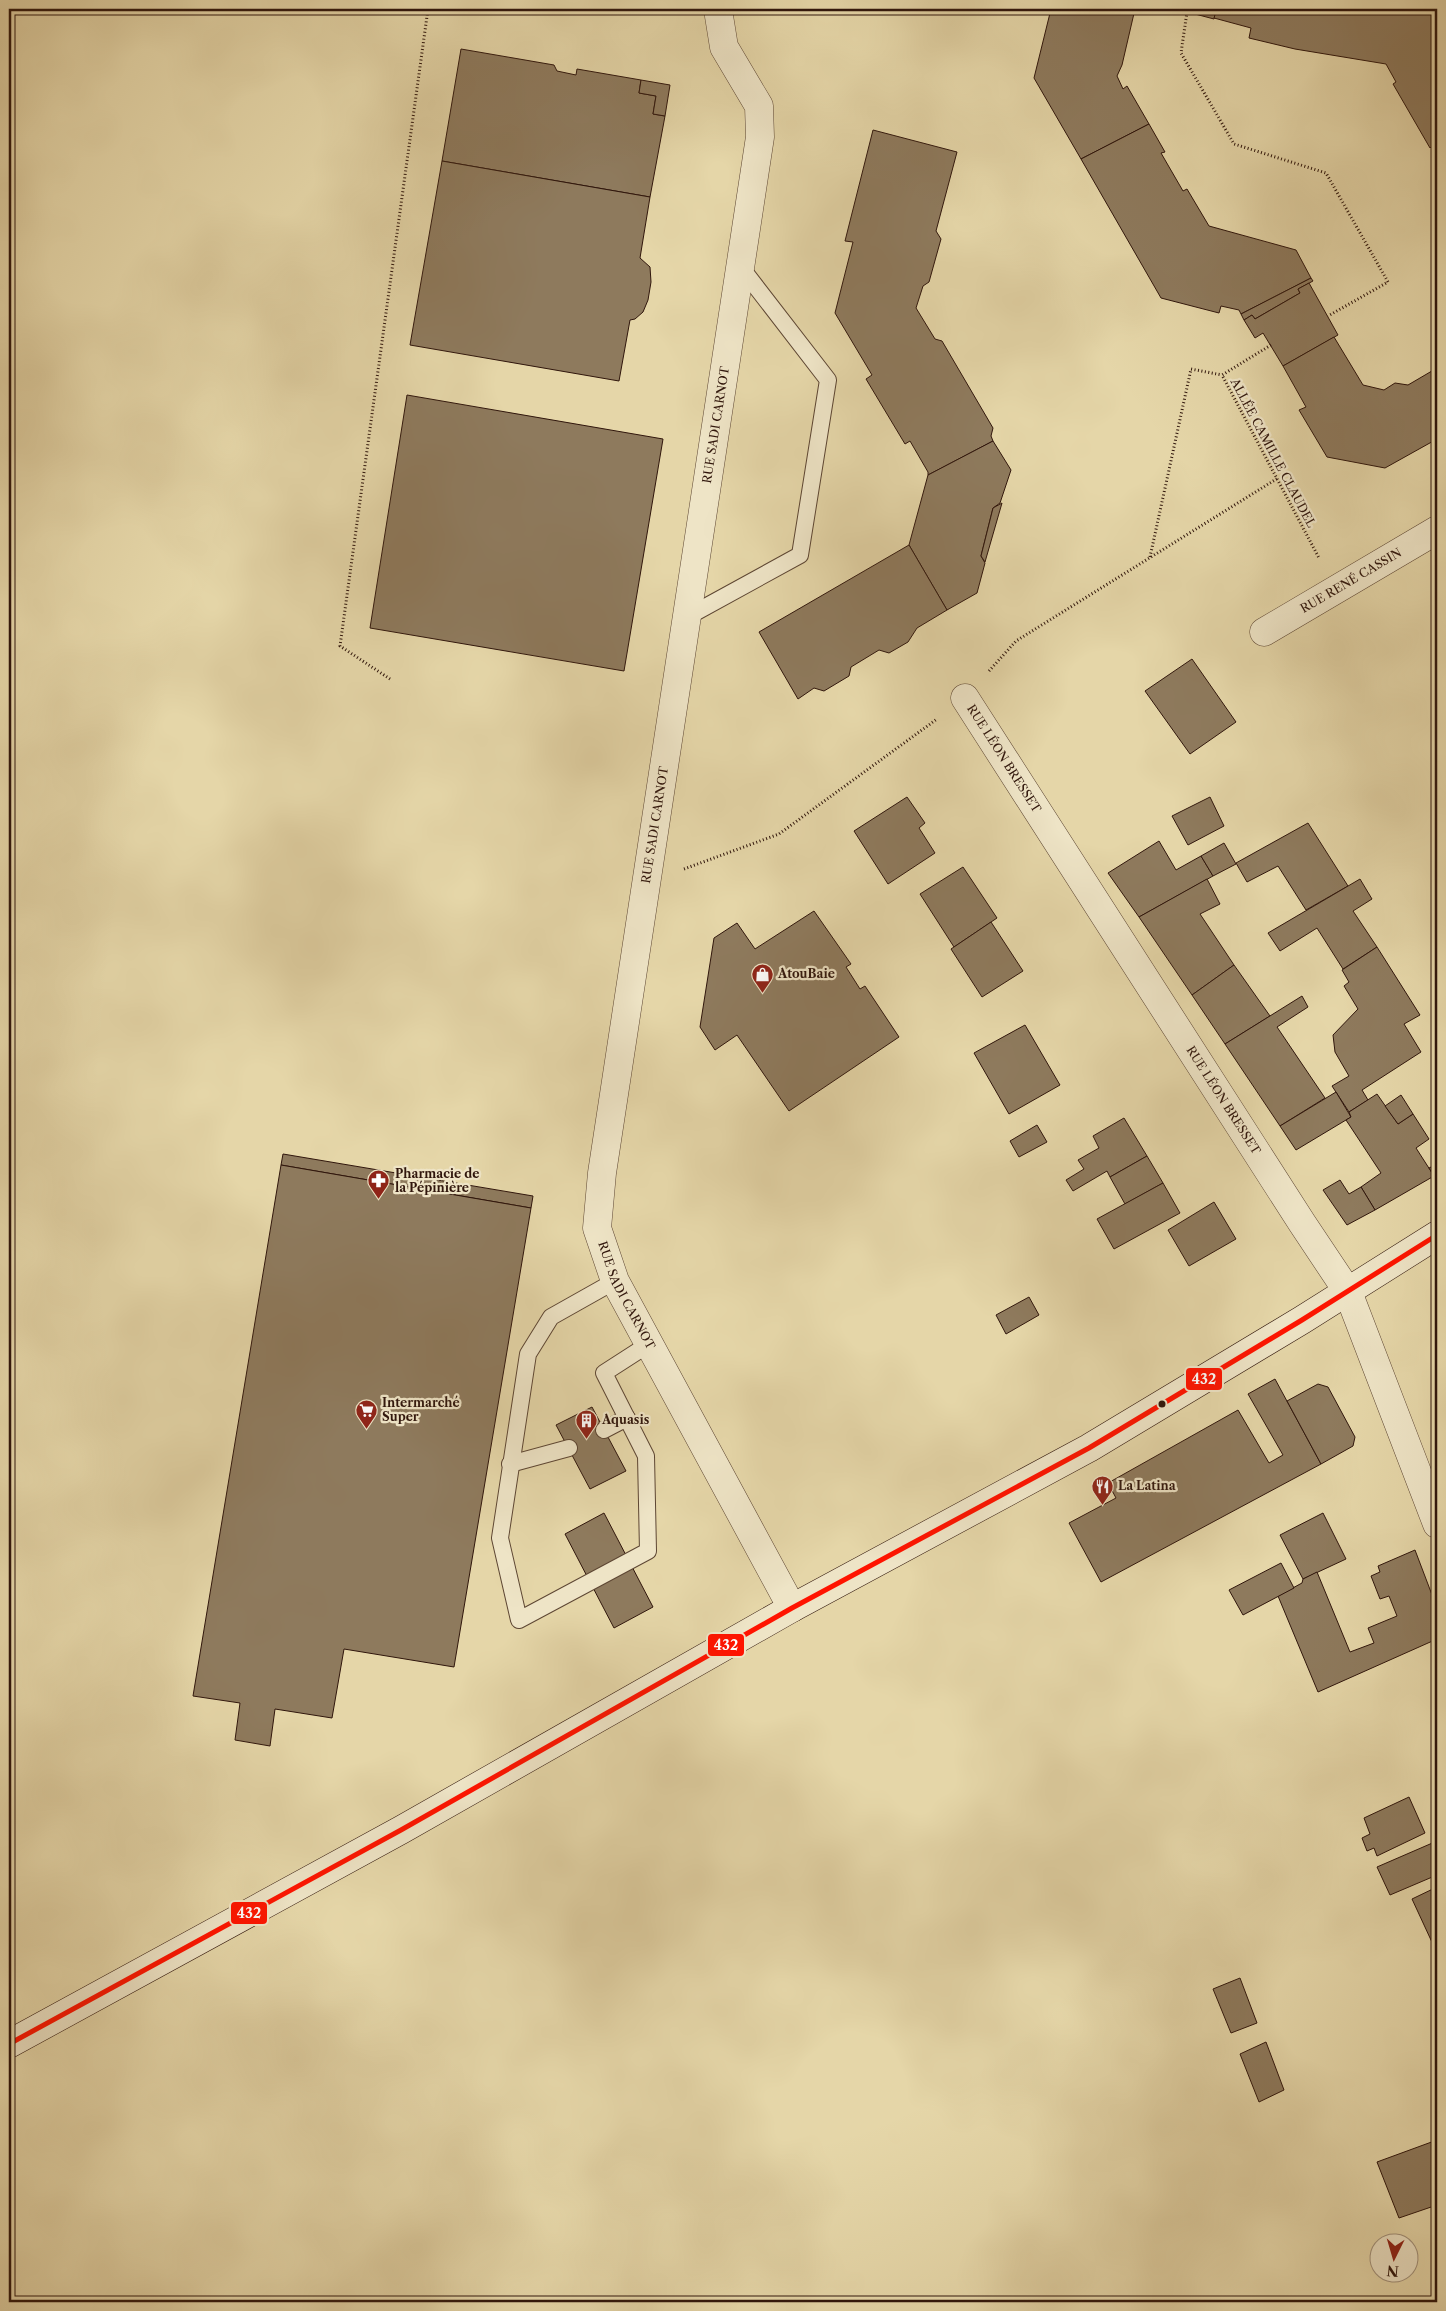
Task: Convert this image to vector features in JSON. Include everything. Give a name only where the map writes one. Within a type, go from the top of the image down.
[{"type":"street","name":"RUE SADI CARNOT","points":[[720,9],[719,16],[724,48],[759,106],[760,137],[602,1173],[597,1228],[615,1281],[792,1608]]},
{"type":"street","name":"RUE RENÉ CASSIN","points":[[1264,632],[1437,530]]},
{"type":"street","name":"RUE LÉON BRESSET","points":[[965,698],[1348,1292],[1437,1524]]},
{"type":"street","points":[[9,2044],[400,1830],[792,1608],[1089,1448],[1348,1292],[1437,1234]]},
{"type":"lane","points":[[687,617],[800,555],[828,380],[740,266]]},
{"type":"lane","points":[[615,1281],[551,1317],[528,1354],[500,1538],[519,1620],[648,1551],[646,1456],[604,1373],[649,1344]]},
{"type":"lane","points":[[604,1430],[626,1418]]},
{"type":"lane","points":[[510,1464],[569,1448]]},
{"type":"path","points":[[390,679],[340,646],[428,9]]},
{"type":"path","points":[[1187,12],[1181,52],[1234,144],[1326,173],[1388,282],[1328,316]]},
{"type":"path","name":"ALLÉE CAMILLE CLAUDEL","points":[[1271,345],[1222,375],[1336,589]]},
{"type":"path","points":[[1150,557],[1191,369],[1222,375]]},
{"type":"building","points":[[1051,9],[1135,9],[1122,65],[1117,76],[1123,89],[1127,86],[1149,124],[1081,159],[1034,78]]},
{"type":"building","points":[[1176,9],[1217,9],[1214,19]]},
{"type":"building","points":[[1217,9],[1437,9],[1437,149],[1434,144],[1430,148],[1393,84],[1396,82],[1386,64],[1295,49],[1249,38],[1251,28],[1214,18]]},
{"type":"building","points":[[461,49],[554,65],[557,71],[576,75],[577,69],[641,80],[639,93],[656,96],[653,114],[665,116],[650,197],[442,161]]},
{"type":"building","points":[[641,80],[670,85],[665,116],[653,114],[656,96],[639,93]]},
{"type":"building","points":[[1149,124],[1165,152],[1161,153],[1183,191],[1187,189],[1209,226],[1296,250],[1311,278],[1241,314],[1239,310],[1221,306],[1219,313],[1161,298],[1081,159]]},
{"type":"building","points":[[873,130],[957,152],[936,231],[941,239],[929,282],[923,286],[916,308],[935,339],[942,341],[993,428],[991,436],[993,441],[928,475],[910,441],[905,444],[866,379],[872,375],[835,313],[853,242],[845,241]]},
{"type":"building","points":[[442,161],[650,197],[640,258],[650,267],[651,282],[648,300],[643,312],[635,319],[630,320],[619,381],[410,345]]},
{"type":"building","points":[[1311,278],[1313,281],[1298,289],[1300,293],[1255,319],[1252,315],[1244,320],[1241,314]]},
{"type":"building","points":[[1309,283],[1338,335],[1283,366],[1263,333],[1255,338],[1244,320],[1252,315],[1255,319],[1300,293],[1298,289]]},
{"type":"building","points":[[1334,337],[1363,385],[1384,390],[1395,383],[1408,385],[1437,368],[1437,439],[1385,468],[1327,457],[1299,410],[1306,407],[1283,366]]},
{"type":"building","points":[[407,395],[663,439],[624,671],[370,628]]},
{"type":"building","points":[[993,441],[1011,470],[1000,503],[993,508],[981,556],[985,563],[977,593],[947,610],[909,545],[928,475]]},
{"type":"building","points":[[1002,503],[985,562],[981,556],[993,508]]},
{"type":"building","points":[[909,545],[947,610],[917,628],[908,642],[889,653],[879,650],[851,667],[849,676],[824,691],[814,688],[798,699],[759,632]]},
{"type":"building","points":[[1192,659],[1236,722],[1190,754],[1145,691]]},
{"type":"building","points":[[907,797],[925,823],[919,828],[935,853],[888,884],[854,831]]},
{"type":"building","points":[[1210,797],[1224,826],[1188,845],[1172,816]]},
{"type":"building","points":[[1308,823],[1348,886],[1306,910],[1278,866],[1247,882],[1236,863]]},
{"type":"building","points":[[1159,841],[1176,870],[1201,856],[1213,876],[1139,917],[1108,873]]},
{"type":"building","points":[[1224,843],[1236,864],[1213,876],[1201,856]]},
{"type":"building","points":[[963,867],[997,918],[954,947],[920,894]]},
{"type":"building","points":[[1207,879],[1220,904],[1200,914],[1234,965],[1192,995],[1139,917]]},
{"type":"building","points":[[1360,879],[1372,899],[1353,911],[1377,947],[1343,969],[1317,928],[1280,951],[1268,933]]},
{"type":"building","points":[[814,911],[851,964],[846,967],[860,989],[865,986],[899,1037],[789,1111],[737,1035],[715,1050],[700,1027],[714,938],[737,923],[755,949]]},
{"type":"building","points":[[991,922],[1023,971],[982,997],[951,949]]},
{"type":"building","points":[[1377,947],[1420,1015],[1404,1024],[1421,1052],[1362,1090],[1368,1100],[1349,1112],[1332,1086],[1349,1076],[1335,1052],[1333,1035],[1358,1009],[1344,986],[1349,982],[1342,970]]},
{"type":"building","points":[[1234,965],[1270,1016],[1225,1044],[1192,995]]},
{"type":"building","points":[[1302,996],[1308,1007],[1277,1027],[1325,1098],[1280,1126],[1225,1044]]},
{"type":"building","points":[[1025,1025],[1060,1085],[1009,1114],[974,1053]]},
{"type":"building","points":[[1336,1092],[1351,1117],[1296,1150],[1280,1126]]},
{"type":"building","points":[[1377,1094],[1398,1124],[1413,1114],[1429,1139],[1416,1148],[1434,1176],[1375,1210],[1361,1187],[1381,1173],[1346,1120],[1351,1117],[1349,1112]]},
{"type":"building","points":[[1401,1095],[1413,1114],[1398,1124],[1385,1106]]},
{"type":"building","points":[[1124,1118],[1147,1156],[1110,1177],[1107,1171],[1073,1191],[1066,1180],[1084,1169],[1078,1160],[1099,1148],[1093,1136]]},
{"type":"building","points":[[1037,1125],[1047,1142],[1019,1157],[1010,1141]]},
{"type":"building","points":[[283,1154],[533,1196],[531,1208],[281,1165]]},
{"type":"building","points":[[1147,1156],[1163,1183],[1125,1204],[1110,1177]]},
{"type":"building","points":[[1437,1164],[1437,1174],[1434,1176],[1429,1168]]},
{"type":"building","name":"Intermarché Super","points":[[281,1165],[531,1208],[454,1667],[344,1649],[332,1718],[275,1709],[270,1746],[235,1740],[240,1703],[193,1696]]},
{"type":"building","points":[[1340,1180],[1349,1194],[1361,1187],[1375,1210],[1347,1225],[1323,1190]]},
{"type":"building","points":[[1163,1183],[1180,1213],[1114,1249],[1097,1219]]},
{"type":"building","points":[[1214,1202],[1236,1239],[1189,1266],[1168,1230]]},
{"type":"building","points":[[1029,1297],[1039,1315],[1006,1334],[996,1315]]},
{"type":"building","points":[[1275,1379],[1321,1464],[1101,1582],[1069,1523],[1116,1498],[1108,1483],[1238,1410],[1269,1463],[1283,1455],[1248,1394]]},
{"type":"building","points":[[1318,1384],[1328,1387],[1355,1437],[1353,1446],[1321,1464],[1287,1401]]},
{"type":"building","name":"Aquasis","points":[[592,1407],[626,1471],[590,1489],[556,1425]]},
{"type":"building","points":[[604,1513],[653,1607],[614,1628],[565,1534]]},
{"type":"building","points":[[1323,1513],[1346,1559],[1303,1579],[1280,1535]]},
{"type":"building","points":[[1415,1550],[1437,1608],[1437,1639],[1318,1692],[1278,1596],[1302,1583],[1303,1579],[1317,1572],[1350,1652],[1374,1643],[1368,1628],[1397,1616],[1389,1596],[1380,1599],[1371,1576],[1380,1572],[1378,1566]]},
{"type":"building","points":[[1281,1563],[1294,1588],[1243,1615],[1229,1590]]},
{"type":"building","points":[[1409,1797],[1425,1833],[1377,1856],[1374,1848],[1367,1851],[1362,1838],[1370,1834],[1364,1818]]},
{"type":"building","points":[[1437,1841],[1437,1875],[1390,1895],[1377,1867]]},
{"type":"building","points":[[1437,1887],[1437,1953],[1412,1899]]},
{"type":"building","points":[[1240,1978],[1257,2023],[1231,2033],[1213,1989]]},
{"type":"building","points":[[1266,2042],[1284,2090],[1259,2102],[1240,2054]]},
{"type":"building","points":[[1437,2140],[1437,2205],[1399,2218],[1377,2162]]},
{"type":"transit line","name":"432","points":[[9,2044],[401,1830],[792,1608],[1089,1448],[1302,1320],[1437,1235]]},
{"type":"place","name":"AtouBaie","points":[[762,993]]},
{"type":"place","name":"Pharmacie de la Pépinière","points":[[379,1200]]},
{"type":"place","name":"Intermarché Super","points":[[366,1429]]},
{"type":"place","name":"Aquasis","points":[[586,1439]]},
{"type":"place","name":"La Latina","points":[[1102,1505]]}]
